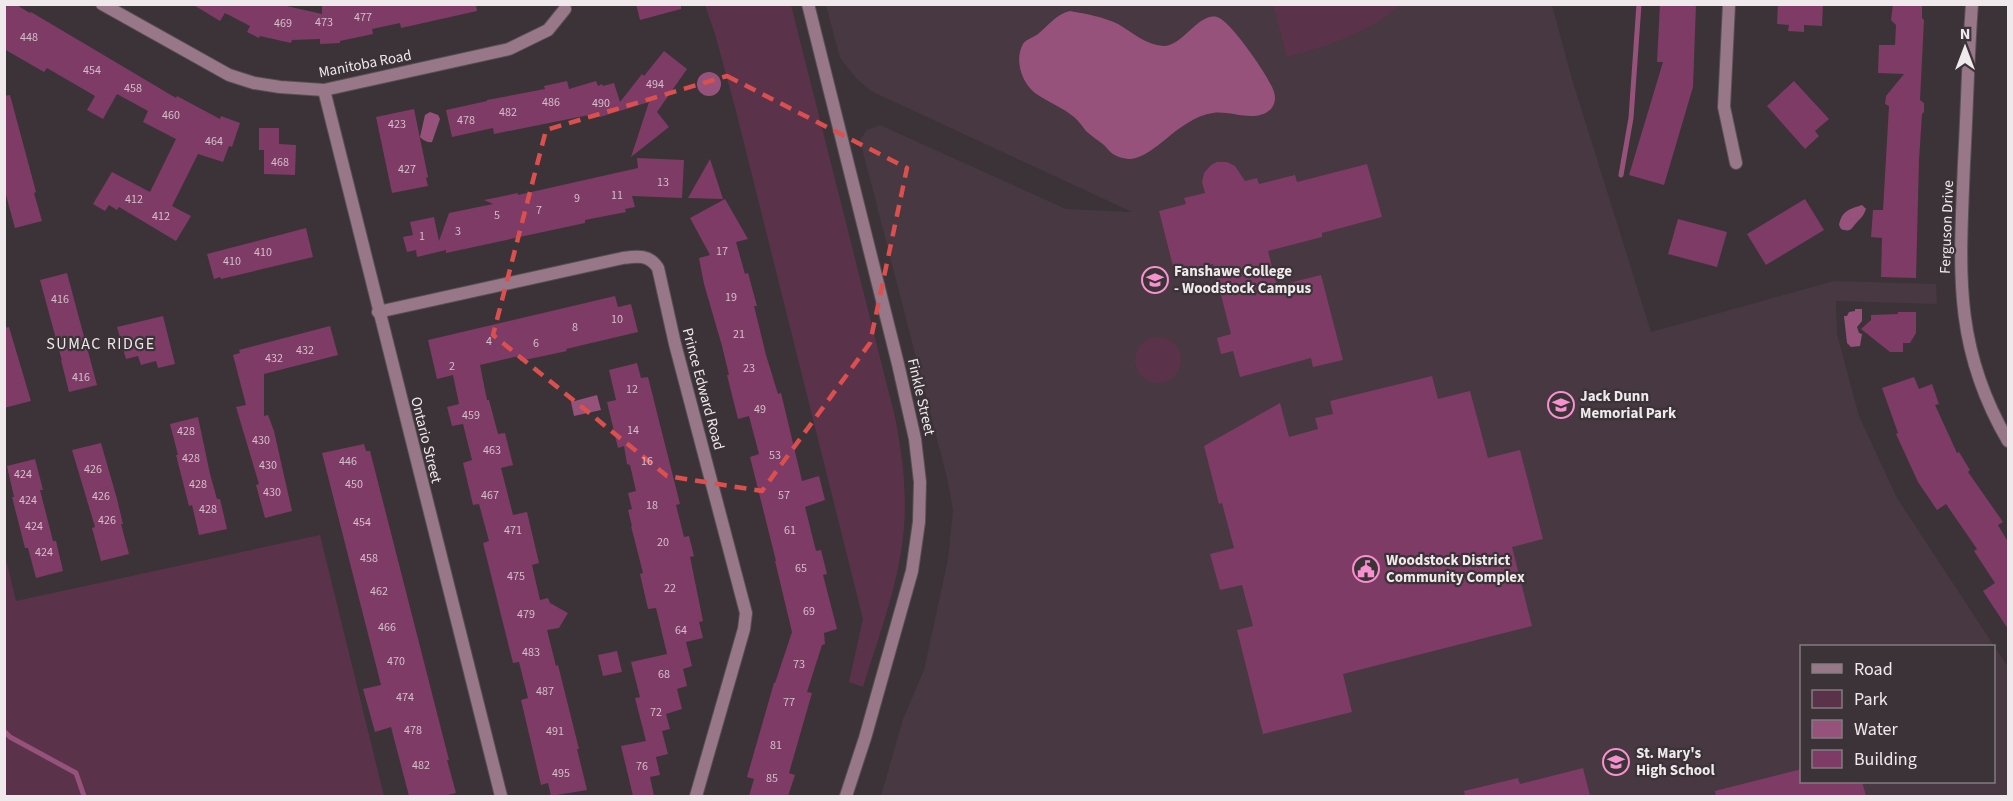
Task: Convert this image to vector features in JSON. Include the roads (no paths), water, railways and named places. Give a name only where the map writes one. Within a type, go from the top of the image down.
[{"type":"street","name":"Manitoba Road","points":[[102,4],[229,75],[254,83],[324,90],[509,49],[548,30],[565,9]]},
{"type":"street","name":"Finkle Street","points":[[807,4],[898,364],[915,439],[920,482],[919,522],[912,571],[865,738],[846,796]]},
{"type":"street","points":[[1730,4],[1724,107],[1736,164]]},
{"type":"street","name":"Ferguson Drive","points":[[1972,4],[1961,250],[1962,300],[1966,329],[1981,385],[2008,441]]},
{"type":"street","name":"Ontario Street","points":[[324,90],[501,796]]},
{"type":"street","name":"Prince Edward Road","points":[[378,312],[623,258],[642,256],[654,262],[658,268],[675,344],[746,613],[744,629],[696,796]]},
{"type":"water","points":[[1070,11],[1118,24],[1145,41],[1163,46],[1177,41],[1204,20],[1217,17],[1240,38],[1258,63],[1274,92],[1273,105],[1271,109],[1258,116],[1213,113],[1200,116],[1141,156],[1131,159],[1117,156],[1088,133],[1065,110],[1030,89],[1021,71],[1019,57],[1024,42],[1038,34],[1056,17]]},
{"type":"water","points":[[709,72],[717,76],[721,84],[717,92],[709,96],[701,92],[697,84],[701,76]]},
{"type":"water","points":[[430,112],[438,115],[440,119],[432,142],[420,137],[425,115]]},
{"type":"water","points":[[1862,205],[1866,209],[1861,218],[1849,230],[1841,229],[1839,225],[1844,213]]},
{"type":"water","points":[[1855,309],[1862,309],[1862,321],[1857,327],[1859,333],[1862,334],[1860,346],[1851,347],[1847,343],[1844,316]]},
{"type":"water","points":[[597,395],[601,410],[574,416],[571,402]]},
{"type":"waterway","points":[[1621,175],[1631,118],[1639,4]]},
{"type":"waterway","points":[[4,731],[10,737],[76,773],[84,796]]},
{"type":"place","name":"Fanshawe College - Woodstock Campus","points":[[1155,280]]},
{"type":"place","name":"Jack Dunn Memorial Park","points":[[1561,405]]},
{"type":"place","name":"Woodstock District Community Complex","points":[[1366,569]]},
{"type":"place","name":"St. Mary's High School","points":[[1616,762]]},
{"type":"district","name":"SUMAC RIDGE","points":[[101,344]]}]
